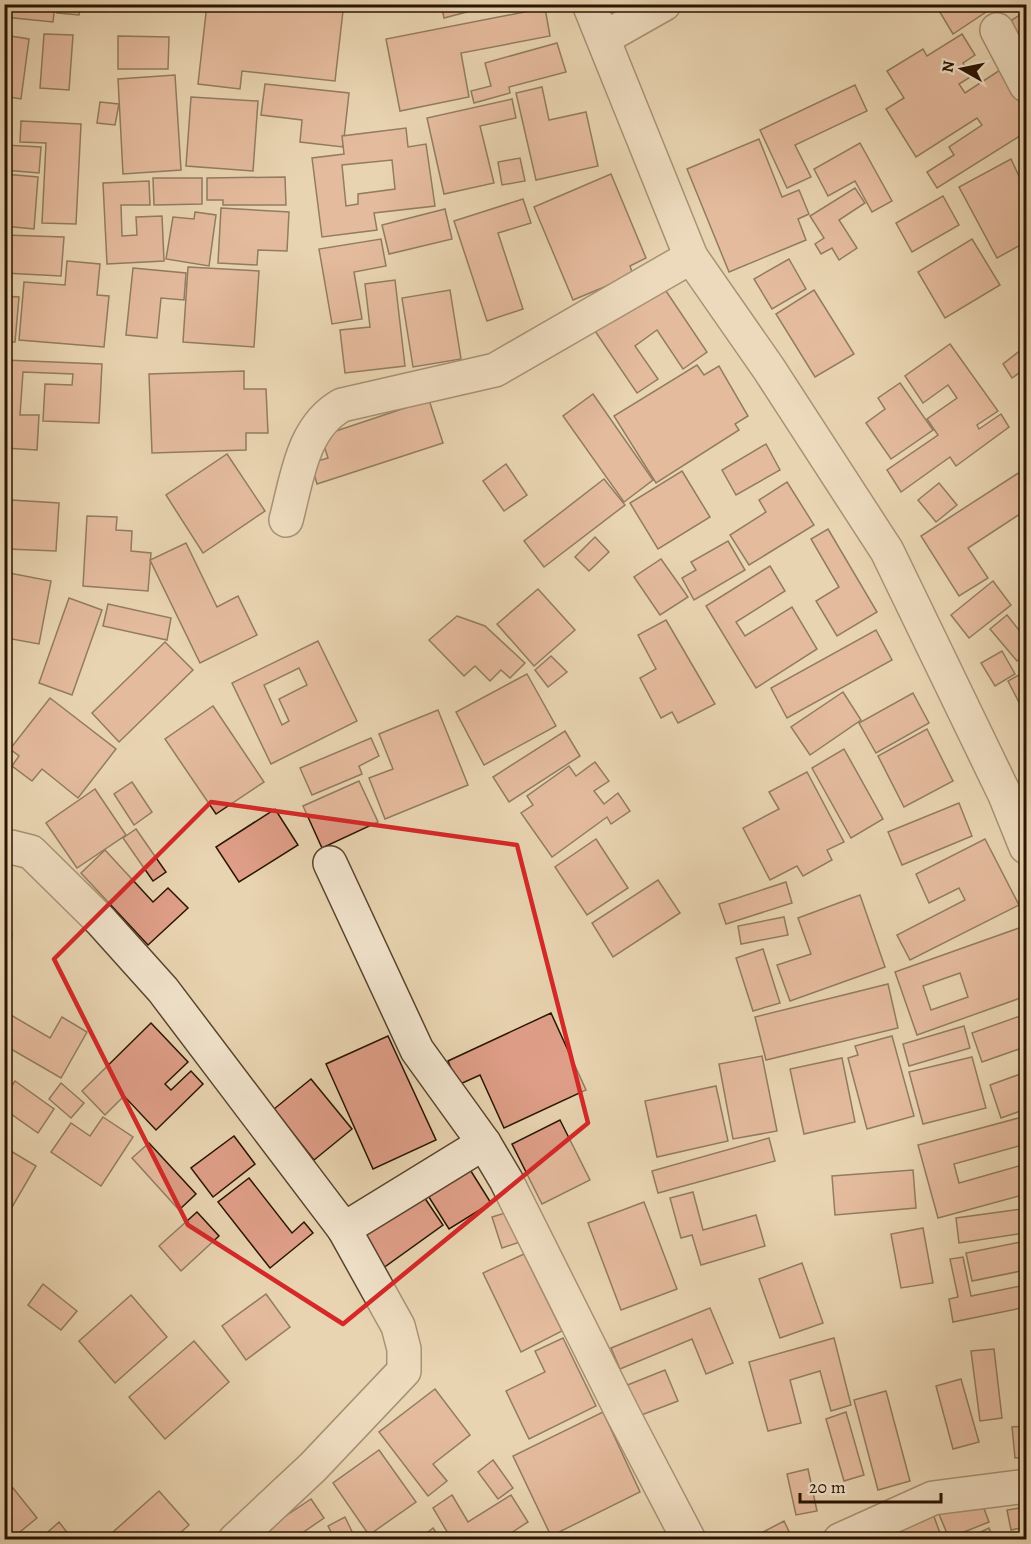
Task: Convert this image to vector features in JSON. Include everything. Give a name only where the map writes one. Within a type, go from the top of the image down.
[{"type":"street","points":[[589,4],[691,257],[770,369],[887,551],[1005,795],[1026,847]]},
{"type":"street","points":[[604,38],[664,4]]},
{"type":"street","points":[[998,30],[1026,85]]},
{"type":"street","points":[[286,519],[311,436],[327,414],[342,405],[495,370],[691,257]]},
{"type":"street","points":[[4,849],[11,847],[31,852],[128,950],[163,990],[344,1229],[398,1326],[404,1349],[404,1371],[313,1467],[235,1539]]},
{"type":"street","points":[[330,863],[417,1050],[484,1143],[559,1281],[623,1414],[690,1539]]},
{"type":"street","points":[[344,1229],[484,1143]]},
{"type":"street","points":[[840,1539],[933,1498],[1026,1486]]},
{"type":"highlighted area","points":[[211,802],[517,845],[588,1123],[343,1324],[188,1225],[54,959]]},
{"type":"building","points":[[4,4],[55,4],[53,22],[4,17]]},
{"type":"building","points":[[58,4],[81,4],[79,15],[57,13]]},
{"type":"building","points":[[207,4],[284,4],[343,11],[335,81],[242,71],[240,89],[198,84]]},
{"type":"building","points":[[441,4],[497,4],[444,18]]},
{"type":"building","points":[[935,4],[998,4],[953,34]]},
{"type":"building","points":[[545,8],[550,36],[461,53],[469,97],[400,111],[386,39]]},
{"type":"building","points":[[1026,11],[1026,61],[1004,25]]},
{"type":"building","points":[[44,34],[73,35],[69,90],[40,88]]},
{"type":"building","points":[[962,34],[975,55],[963,63],[972,76],[959,84],[965,93],[1000,70],[1026,113],[1026,132],[937,188],[927,172],[954,155],[949,147],[982,125],[977,118],[916,157],[886,109],[904,98],[887,71],[923,49],[927,56]]},
{"type":"building","points":[[4,35],[29,39],[21,99],[4,96]]},
{"type":"building","points":[[118,36],[169,37],[168,69],[118,69]]},
{"type":"building","points":[[557,43],[566,72],[509,87],[510,93],[474,103],[471,91],[491,86],[485,63]]},
{"type":"building","points":[[175,75],[181,170],[123,174],[118,79]]},
{"type":"building","points":[[265,84],[349,93],[343,147],[300,142],[302,120],[261,115]]},
{"type":"building","points":[[855,85],[867,111],[795,145],[811,177],[787,188],[760,130]]},
{"type":"building","points":[[542,87],[549,120],[586,112],[598,166],[536,180],[516,93]]},
{"type":"building","points":[[191,97],[258,101],[253,171],[186,166]]},
{"type":"building","points":[[512,99],[516,118],[480,126],[494,183],[444,194],[427,118]]},
{"type":"building","points":[[100,102],[119,104],[115,125],[97,123]]},
{"type":"building","points":[[21,121],[81,124],[76,224],[42,223],[46,143],[20,142]]},
{"type":"building","points":[[406,128],[408,147],[426,144],[435,206],[374,213],[377,230],[322,237],[312,158],[344,154],[342,136]],"holes":[[[392,160],[395,189],[358,194],[358,204],[346,206],[342,165]]]},
{"type":"building","points":[[759,139],[782,197],[799,190],[809,214],[798,219],[806,240],[729,272],[687,169]]},
{"type":"building","points":[[860,143],[892,201],[872,212],[855,181],[828,196],[814,169]]},
{"type":"building","points":[[4,145],[41,147],[39,173],[4,170]]},
{"type":"building","points":[[520,158],[525,181],[502,185],[498,162]]},
{"type":"building","points":[[1011,159],[1026,191],[1026,242],[997,258],[959,187]]},
{"type":"building","points":[[4,174],[38,177],[34,229],[4,226]]},
{"type":"building","points":[[611,174],[646,258],[630,266],[633,275],[573,300],[534,207]]},
{"type":"building","points":[[285,177],[286,205],[223,205],[223,200],[207,200],[207,178]]},
{"type":"building","points":[[153,178],[202,178],[202,204],[154,205]]},
{"type":"building","points":[[149,181],[150,205],[121,205],[122,236],[137,235],[136,217],[162,216],[164,261],[107,264],[103,183]]},
{"type":"building","points":[[855,188],[865,203],[839,220],[857,248],[839,260],[832,248],[821,254],[815,244],[824,238],[810,216]]},
{"type":"building","points":[[943,196],[959,225],[912,252],[896,223]]},
{"type":"building","points":[[523,199],[531,223],[498,233],[523,309],[487,321],[454,221]]},
{"type":"building","points":[[221,208],[289,212],[287,251],[258,250],[257,265],[218,263]]},
{"type":"building","points":[[445,209],[452,239],[389,254],[382,225]]},
{"type":"building","points":[[195,212],[216,215],[209,266],[166,259],[173,217],[194,219]]},
{"type":"building","points":[[4,235],[64,237],[61,276],[4,273]]},
{"type":"building","points":[[381,239],[386,266],[354,272],[362,319],[332,324],[319,249]]},
{"type":"building","points":[[972,239],[1000,285],[945,318],[918,272]]},
{"type":"building","points":[[789,259],[806,289],[772,309],[754,279]]},
{"type":"building","points":[[67,261],[100,264],[97,295],[109,296],[104,347],[19,340],[24,282],[65,285]]},
{"type":"building","points":[[188,267],[259,271],[254,347],[183,342]]},
{"type":"building","points":[[133,268],[186,273],[184,300],[161,298],[157,338],[126,335]]},
{"type":"building","points":[[395,280],[405,366],[345,373],[340,330],[370,327],[365,284]]},
{"type":"building","points":[[662,285],[707,352],[683,369],[657,330],[635,346],[658,379],[637,393],[595,331]]},
{"type":"building","points":[[450,290],[461,359],[413,367],[402,298]]},
{"type":"building","points":[[814,290],[854,354],[815,377],[776,314]]},
{"type":"building","points":[[4,296],[19,297],[15,342],[4,342]]},
{"type":"building","points":[[950,344],[998,411],[977,425],[979,429],[1001,414],[1009,427],[956,466],[950,457],[901,492],[887,470],[938,435],[927,419],[957,398],[948,385],[923,403],[905,376]]},
{"type":"building","points":[[1026,346],[1026,368],[1012,378],[1003,364]]},
{"type":"building","points":[[4,360],[102,364],[99,423],[43,421],[45,384],[72,385],[73,374],[23,372],[20,415],[39,415],[37,450],[4,448]]},
{"type":"building","points":[[697,365],[704,375],[719,366],[748,416],[735,424],[739,430],[656,483],[614,416]]},
{"type":"building","points":[[244,371],[244,389],[266,389],[268,433],[246,433],[246,450],[152,453],[149,374]]},
{"type":"building","points":[[900,383],[933,430],[891,459],[866,423],[885,409],[878,398]]},
{"type":"building","points":[[593,394],[653,480],[624,502],[563,416]]},
{"type":"building","points":[[429,400],[443,443],[317,484],[311,463],[328,458],[321,436]]},
{"type":"building","points":[[766,444],[780,470],[736,495],[722,470]]},
{"type":"building","points":[[227,454],[265,511],[203,553],[166,495]]},
{"type":"building","points":[[506,464],[527,495],[504,511],[483,481]]},
{"type":"building","points":[[1023,470],[1026,475],[1026,510],[968,548],[988,578],[959,596],[921,536]]},
{"type":"building","points":[[682,471],[710,517],[658,549],[630,503]]},
{"type":"building","points":[[604,479],[625,505],[544,567],[524,541]]},
{"type":"building","points":[[787,482],[814,525],[749,565],[730,535],[766,512],[759,500]]},
{"type":"building","points":[[939,483],[957,505],[936,522],[918,500]]},
{"type":"building","points":[[11,500],[59,503],[56,551],[8,549]]},
{"type":"building","points":[[87,516],[117,517],[116,530],[132,531],[131,551],[151,553],[148,591],[83,586]]},
{"type":"building","points":[[828,529],[877,612],[837,636],[816,601],[839,587],[811,539]]},
{"type":"building","points":[[595,537],[609,552],[589,571],[575,557]]},
{"type":"building","points":[[728,541],[745,570],[694,600],[682,578],[696,570],[691,562]]},
{"type":"building","points":[[186,543],[217,607],[238,596],[257,635],[200,663],[150,560]]},
{"type":"building","points":[[661,559],[688,597],[660,615],[634,577]]},
{"type":"building","points":[[770,566],[785,591],[736,622],[745,636],[792,607],[817,649],[756,688],[706,606]]},
{"type":"building","points":[[4,572],[51,581],[39,644],[6,638],[8,622],[4,622]]},
{"type":"building","points":[[993,581],[1011,605],[969,638],[951,615]]},
{"type":"building","points":[[538,589],[575,630],[534,666],[497,624]]},
{"type":"building","points":[[69,598],[102,610],[72,695],[39,683]]},
{"type":"building","points":[[108,604],[171,618],[167,640],[103,626]]},
{"type":"building","points":[[1007,615],[1026,639],[1026,653],[1017,661],[990,629]]},
{"type":"building","points":[[457,616],[485,626],[525,663],[510,678],[501,670],[490,681],[475,666],[464,676],[429,640]]},
{"type":"building","points":[[666,620],[715,704],[678,723],[672,712],[661,718],[640,678],[656,669],[638,635]]},
{"type":"building","points":[[876,630],[892,660],[787,718],[771,688]]},
{"type":"building","points":[[318,641],[357,721],[271,764],[232,683]],"holes":[[[299,668],[307,685],[279,699],[289,721],[282,725],[264,685]]]},
{"type":"building","points":[[165,642],[193,670],[119,742],[92,713]]},
{"type":"building","points":[[1002,651],[1015,674],[995,686],[981,663]]},
{"type":"building","points":[[551,656],[567,672],[548,687],[535,670]]},
{"type":"building","points":[[1026,671],[1026,716],[1008,681]]},
{"type":"building","points":[[527,674],[556,726],[484,765],[456,712]]},
{"type":"building","points":[[843,692],[861,720],[810,755],[791,727]]},
{"type":"building","points":[[913,693],[929,723],[876,753],[859,723]]},
{"type":"building","points":[[50,698],[116,749],[78,798],[42,769],[32,781],[12,766],[19,756],[10,749]]},
{"type":"building","points":[[213,706],[264,782],[216,814],[165,739]]},
{"type":"building","points":[[438,710],[468,785],[385,819],[369,778],[393,769],[379,734]]},
{"type":"building","points":[[927,729],[953,781],[904,807],[878,756]]},
{"type":"building","points":[[565,731],[580,756],[509,802],[493,777]]},
{"type":"building","points":[[371,738],[379,756],[359,766],[362,774],[312,795],[300,768]]},
{"type":"building","points":[[844,749],[883,819],[851,838],[812,768]]},
{"type":"building","points":[[595,762],[609,781],[594,791],[604,804],[618,793],[630,811],[611,824],[607,817],[552,857],[521,813],[533,805],[527,796],[569,766],[576,776]]},
{"type":"building","points":[[807,772],[844,842],[827,850],[832,860],[803,876],[797,866],[770,880],[743,828],[779,809],[769,792]]},
{"type":"building","points":[[359,781],[378,822],[322,848],[303,806]]},
{"type":"building","points":[[132,782],[152,812],[134,825],[114,794]]},
{"type":"building","points":[[95,789],[126,835],[77,868],[46,823]]},
{"type":"building","points":[[959,803],[972,836],[902,865],[888,832]]},
{"type":"building","points":[[275,809],[298,845],[239,882],[216,847]]},
{"type":"building","points":[[136,829],[166,872],[153,881],[123,838]]},
{"type":"building","points":[[596,839],[628,888],[587,915],[555,867]]},
{"type":"building","points":[[985,839],[1019,905],[910,960],[897,935],[965,900],[959,888],[929,903],[916,874]]},
{"type":"building","points":[[105,850],[153,902],[168,888],[188,908],[148,945],[81,873]]},
{"type":"building","points":[[658,880],[680,913],[613,957],[592,923]]},
{"type":"building","points":[[786,882],[792,903],[726,924],[719,904]]},
{"type":"building","points":[[860,895],[885,967],[790,1001],[777,965],[811,954],[798,918]]},
{"type":"building","points":[[784,917],[788,935],[741,944],[738,926]]},
{"type":"building","points":[[1019,928],[1026,949],[1026,996],[917,1035],[895,972]],"holes":[[[960,973],[968,997],[931,1010],[923,986]]]},
{"type":"building","points":[[4,933],[12,934],[4,999]]},
{"type":"building","points":[[763,949],[780,1003],[753,1011],[736,958]]},
{"type":"building","points":[[888,984],[898,1028],[766,1060],[755,1017]]},
{"type":"building","points":[[4,1011],[50,1038],[62,1017],[87,1032],[61,1078],[4,1045]]},
{"type":"building","points":[[551,1013],[586,1090],[504,1128],[480,1075],[458,1085],[448,1061]]},
{"type":"building","points":[[1026,1014],[1026,1063],[1022,1048],[982,1062],[972,1033]]},
{"type":"building","points":[[151,1023],[188,1062],[165,1084],[171,1090],[191,1071],[203,1084],[156,1130],[124,1096],[105,1115],[82,1091]]},
{"type":"building","points":[[964,1026],[970,1048],[909,1066],[903,1044]]},
{"type":"building","points":[[388,1036],[436,1140],[373,1169],[326,1064]]},
{"type":"building","points":[[892,1036],[914,1116],[867,1129],[848,1058],[858,1055],[855,1046]]},
{"type":"building","points":[[762,1056],[777,1131],[733,1139],[719,1064]]},
{"type":"building","points":[[972,1057],[986,1108],[923,1124],[909,1072]]},
{"type":"building","points":[[842,1058],[855,1122],[804,1134],[790,1069]]},
{"type":"building","points":[[1026,1072],[1026,1109],[1001,1118],[990,1085]]},
{"type":"building","points":[[311,1079],[352,1129],[314,1160],[274,1109]]},
{"type":"building","points":[[15,1081],[54,1109],[38,1133],[4,1109],[4,1097]]},
{"type":"building","points":[[61,1083],[84,1103],[71,1118],[49,1099]]},
{"type":"building","points":[[716,1086],[728,1141],[657,1157],[645,1101]]},
{"type":"building","points":[[1026,1116],[1026,1144],[954,1164],[959,1183],[1026,1164],[1026,1194],[938,1218],[918,1145]]},
{"type":"building","points":[[103,1117],[133,1137],[101,1186],[51,1152],[71,1123],[90,1136]]},
{"type":"building","points":[[560,1120],[590,1180],[542,1204],[512,1144]]},
{"type":"building","points":[[234,1136],[255,1164],[213,1197],[191,1168]]},
{"type":"building","points":[[769,1138],[775,1161],[658,1193],[652,1171]]},
{"type":"building","points":[[149,1143],[196,1194],[179,1210],[132,1158]]},
{"type":"building","points":[[4,1147],[36,1166],[8,1214],[4,1212]]},
{"type":"building","points":[[469,1168],[491,1203],[449,1229],[427,1194]]},
{"type":"building","points":[[913,1170],[916,1208],[835,1215],[832,1176]]},
{"type":"building","points":[[249,1178],[292,1233],[304,1222],[313,1233],[270,1268],[218,1202]]},
{"type":"building","points":[[420,1191],[443,1225],[379,1271],[355,1237]]},
{"type":"building","points":[[693,1192],[703,1230],[756,1215],[765,1246],[701,1265],[692,1235],[681,1238],[670,1198]]},
{"type":"building","points":[[644,1202],[677,1289],[621,1310],[588,1223]]},
{"type":"building","points":[[1022,1209],[1025,1233],[959,1243],[956,1218]]},
{"type":"building","points":[[515,1210],[526,1240],[502,1248],[492,1217]]},
{"type":"building","points":[[197,1212],[219,1236],[181,1271],[159,1246]]},
{"type":"building","points":[[923,1228],[933,1283],[901,1288],[891,1234]]},
{"type":"building","points":[[1026,1241],[1026,1270],[972,1281],[966,1253]]},
{"type":"building","points":[[524,1254],[562,1331],[521,1352],[483,1273]]},
{"type":"building","points":[[963,1257],[971,1296],[1026,1285],[1026,1307],[953,1322],[949,1299],[958,1297],[950,1259]]},
{"type":"building","points":[[802,1263],[823,1323],[780,1338],[759,1279]]},
{"type":"building","points":[[43,1284],[77,1311],[61,1330],[28,1305]]},
{"type":"building","points":[[266,1294],[290,1327],[246,1360],[222,1326]]},
{"type":"building","points":[[131,1295],[167,1337],[115,1383],[79,1341]]},
{"type":"building","points":[[710,1308],[733,1363],[706,1374],[692,1339],[620,1369],[611,1348]]},
{"type":"building","points":[[563,1338],[596,1406],[529,1439],[506,1391],[545,1372],[535,1351]]},
{"type":"building","points":[[834,1338],[851,1405],[831,1411],[820,1371],[790,1380],[801,1423],[768,1431],[749,1362]]},
{"type":"building","points":[[194,1341],[229,1382],[165,1439],[129,1397]]},
{"type":"building","points":[[994,1349],[1002,1418],[980,1421],[971,1351]]},
{"type":"building","points":[[665,1370],[678,1401],[631,1419],[620,1388]]},
{"type":"building","points":[[961,1379],[979,1442],[953,1449],[936,1386]]},
{"type":"building","points":[[435,1389],[470,1435],[433,1464],[447,1481],[428,1496],[379,1432]]},
{"type":"building","points":[[886,1391],[910,1481],[878,1490],[854,1400]]},
{"type":"building","points":[[603,1412],[640,1492],[551,1536],[513,1456]]},
{"type":"building","points":[[846,1412],[864,1475],[844,1481],[826,1419]]},
{"type":"building","points":[[1026,1426],[1026,1457],[1015,1458],[1012,1427]]},
{"type":"building","points":[[379,1450],[416,1502],[369,1535],[333,1483]]},
{"type":"building","points":[[493,1460],[513,1488],[498,1499],[478,1472]]},
{"type":"building","points":[[808,1469],[817,1511],[796,1515],[787,1474]]},
{"type":"building","points":[[13,1488],[37,1518],[10,1540],[4,1540],[4,1495]]},
{"type":"building","points":[[159,1491],[189,1525],[172,1540],[104,1540]]},
{"type":"building","points":[[452,1495],[468,1522],[511,1495],[528,1522],[500,1540],[452,1540],[433,1508]]},
{"type":"building","points":[[979,1495],[989,1522],[949,1538],[938,1512]]},
{"type":"building","points":[[311,1499],[324,1518],[292,1540],[260,1540],[257,1535]]},
{"type":"building","points":[[1026,1507],[1026,1527],[1011,1530],[1007,1510]]},
{"type":"building","points":[[932,1511],[941,1536],[933,1540],[865,1540]]},
{"type":"building","points":[[345,1517],[356,1540],[335,1540],[328,1526]]},
{"type":"building","points":[[784,1521],[793,1540],[748,1540]]},
{"type":"building","points":[[59,1522],[73,1540],[39,1540]]},
{"type":"building","points":[[433,1528],[441,1540],[418,1540]]},
{"type":"building","points":[[989,1528],[994,1540],[964,1540]]}]
